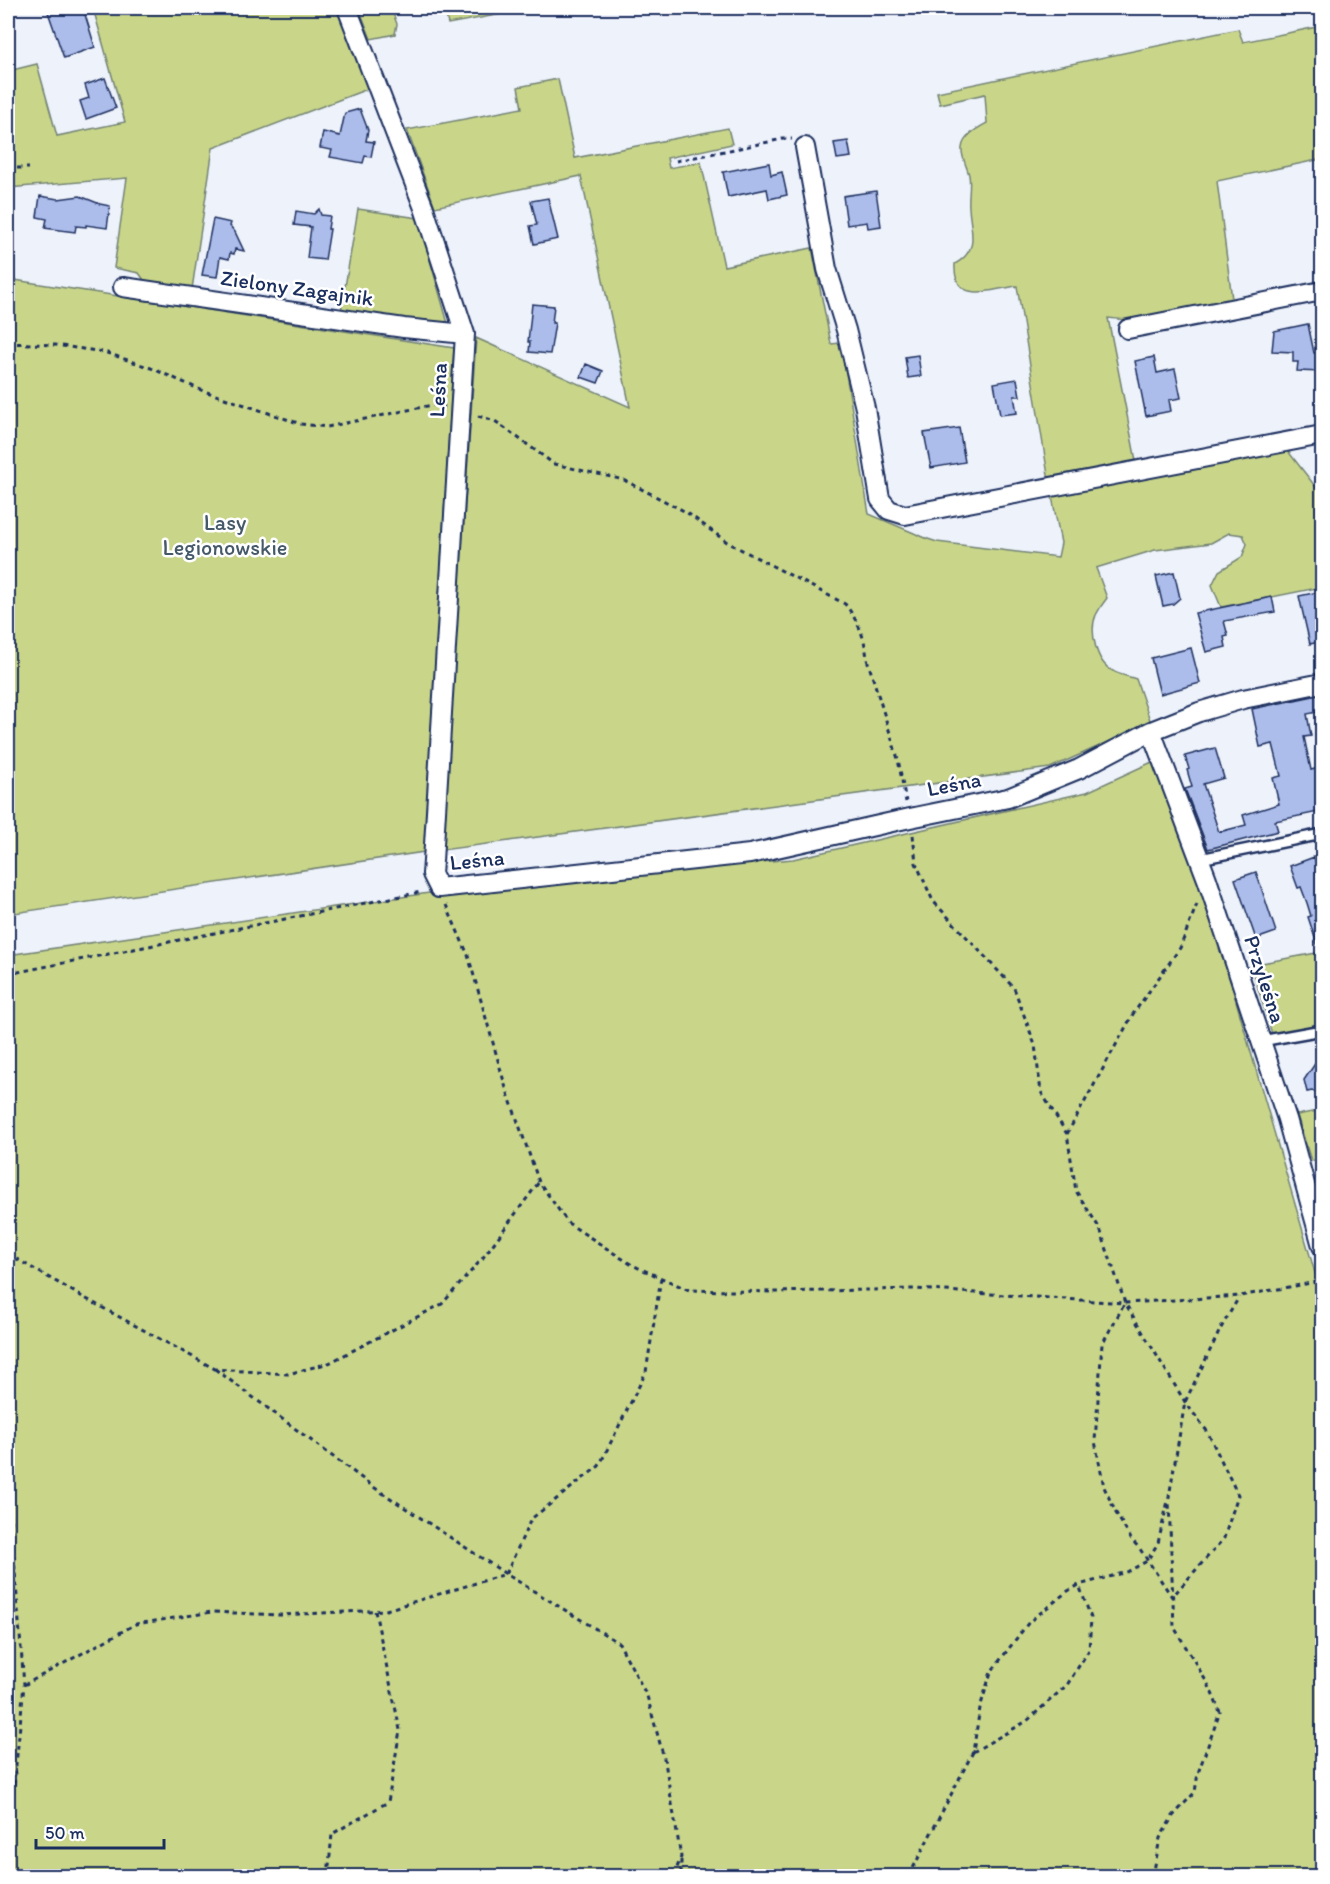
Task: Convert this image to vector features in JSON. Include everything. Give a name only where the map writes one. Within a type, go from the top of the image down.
[{"type":"street","name":"Leśna","points":[[347,8],[424,208],[465,334],[432,874],[439,888],[750,854],[1008,798],[1079,769],[1151,731],[1199,712],[1243,699],[1323,682]]},
{"type":"street","points":[[805,147],[827,269],[846,330],[865,408],[880,499],[889,510],[905,515],[1323,435]]},
{"type":"street","name":"Zielony Zagajnik","points":[[123,287],[404,328],[465,334]]},
{"type":"street","points":[[1128,329],[1323,291]]},
{"type":"street","name":"Przyleśna","points":[[1151,731],[1200,858],[1287,1119],[1323,1246]]},
{"type":"lane","points":[[1200,858],[1323,834]]},
{"type":"lane","points":[[1261,1041],[1323,1029]]},
{"type":"path","points":[[676,161],[783,139],[795,140],[805,147]]},
{"type":"path","points":[[8,168],[29,168]]},
{"type":"path","points":[[8,343],[55,345],[104,352],[151,368],[201,390],[301,424],[327,427],[432,405],[461,410],[495,421],[554,464],[624,480],[686,512],[727,542],[845,604],[856,619],[866,642],[867,659],[898,759],[916,863],[933,901],[1014,988],[1035,1045],[1041,1092],[1067,1134],[1076,1191],[1100,1229],[1125,1304],[1185,1402],[1207,1431],[1238,1495],[1224,1538],[1172,1597]]},
{"type":"path","points":[[1067,1134],[1133,1014],[1180,948],[1207,879]]},
{"type":"path","points":[[8,974],[439,888],[468,955],[505,1085],[539,1182],[568,1222],[632,1265],[661,1278],[689,1290],[774,1292],[915,1289],[1125,1304],[1240,1296],[1323,1281]]},
{"type":"path","points":[[215,1369],[288,1374],[329,1363],[442,1304],[482,1260],[539,1182]]},
{"type":"path","points":[[8,1254],[215,1369],[375,1488],[506,1574],[619,1643],[646,1696],[664,1762],[681,1857],[681,1876]]},
{"type":"path","points":[[24,1685],[136,1624],[212,1612],[280,1615],[386,1610],[506,1574],[531,1519],[598,1466],[646,1372],[661,1278]]},
{"type":"path","points":[[909,1876],[972,1752],[980,1708],[991,1672],[1029,1622],[1068,1591],[1079,1585],[1127,1572],[1147,1561],[1158,1543],[1169,1497],[1185,1402],[1221,1328],[1240,1296]]},
{"type":"path","points":[[1125,1304],[1102,1344],[1095,1441],[1104,1487],[1131,1539],[1172,1597]]},
{"type":"path","points":[[8,1484],[24,1685],[8,1844]]},
{"type":"path","points":[[1154,1876],[1160,1838],[1173,1816],[1195,1792],[1198,1773],[1220,1712],[1209,1686],[1174,1627],[1169,1497]]},
{"type":"path","points":[[972,1752],[1027,1721],[1067,1685],[1089,1650],[1091,1618],[1079,1585]]},
{"type":"path","points":[[328,1876],[333,1834],[388,1802],[400,1730],[375,1610]]},
{"type":"path","points":[[674,1876],[681,1857]]},
{"type":"green space","points":[[93,8],[339,8],[370,88],[213,148],[192,289],[144,280],[139,273],[114,268],[127,178],[8,188],[8,71],[37,64],[57,136],[125,122]]},
{"type":"green space","points":[[359,8],[391,8],[397,24],[395,34],[371,39]]},
{"type":"green space","points":[[444,8],[534,8],[448,24]]},
{"type":"green space","points":[[1322,26],[1322,159],[1217,181],[1232,299],[1127,320],[1108,318],[1137,466],[1049,481],[1017,286],[976,292],[960,286],[956,277],[955,264],[968,252],[972,239],[970,179],[962,148],[968,136],[987,123],[985,94],[940,104],[937,92],[1238,29],[1243,42]]},
{"type":"green space","points":[[558,79],[575,158],[728,128],[732,144],[667,158],[669,168],[701,162],[724,266],[812,248],[831,344],[841,343],[869,514],[937,542],[1058,557],[1061,543],[1051,491],[1284,446],[1322,495],[1322,587],[1221,607],[1212,585],[1219,571],[1242,557],[1247,544],[1243,535],[1229,533],[1211,543],[1155,550],[1096,568],[1107,598],[1094,622],[1094,638],[1098,654],[1107,667],[1113,671],[1136,679],[1151,723],[1050,768],[442,850],[476,338],[630,407],[581,176],[435,207],[407,130],[522,108],[518,87]]},
{"type":"green space","points":[[358,209],[418,218],[449,327],[341,311]]},
{"type":"green space","name":"Lasy Legionowskie","points":[[8,279],[454,348],[424,852],[8,914]]},
{"type":"green space","points":[[1152,762],[1200,877],[1322,1297],[1322,1876],[8,1876],[8,955],[429,893],[793,859],[1087,792]]},
{"type":"green space","points":[[1322,952],[1322,1024],[1272,1034],[1251,965]]},
{"type":"green space","points":[[1322,1110],[1322,1171],[1318,1159],[1311,1161],[1297,1115]]},
{"type":"building","points":[[60,8],[83,8],[95,47],[64,58],[48,12]]},
{"type":"building","points":[[105,78],[116,108],[86,119],[80,101],[89,98],[85,85]]},
{"type":"building","points":[[360,109],[368,130],[366,141],[374,142],[371,157],[365,156],[363,163],[330,157],[332,150],[320,148],[323,132],[340,136],[345,113]]},
{"type":"building","points":[[848,141],[851,157],[837,159],[834,143]]},
{"type":"building","points":[[769,163],[771,175],[782,172],[787,195],[769,199],[767,189],[728,197],[723,172]]},
{"type":"building","points":[[876,191],[881,226],[868,228],[867,222],[847,225],[843,196]]},
{"type":"building","points":[[40,196],[58,199],[80,196],[110,206],[107,228],[76,226],[75,232],[45,228],[47,219],[37,217]]},
{"type":"building","points":[[548,198],[558,239],[534,244],[530,226],[537,225],[531,201]]},
{"type":"building","points":[[319,209],[321,215],[330,216],[325,260],[307,258],[311,227],[294,225],[296,211],[314,214]]},
{"type":"building","points":[[213,219],[231,223],[230,226],[244,251],[235,249],[234,254],[230,253],[229,259],[220,257],[217,277],[202,275]]},
{"type":"building","points":[[532,304],[554,306],[552,323],[555,323],[550,354],[529,352]]},
{"type":"building","points":[[1308,324],[1314,353],[1321,352],[1323,372],[1297,371],[1298,362],[1293,362],[1293,352],[1272,351],[1274,331]]},
{"type":"building","points":[[918,355],[921,376],[908,378],[905,357]]},
{"type":"building","points":[[1154,357],[1157,373],[1175,369],[1181,398],[1169,400],[1171,411],[1146,416],[1135,361]]},
{"type":"building","points":[[586,364],[603,371],[598,383],[581,377]]},
{"type":"building","points":[[1017,379],[1020,396],[1014,396],[1017,413],[1000,415],[994,383]]},
{"type":"building","points":[[959,428],[965,462],[931,468],[924,433]]},
{"type":"building","points":[[1174,572],[1180,598],[1173,604],[1163,606],[1156,576]]},
{"type":"building","points":[[1323,591],[1323,641],[1310,644],[1299,596]]},
{"type":"building","points":[[1272,597],[1275,612],[1224,621],[1228,636],[1224,637],[1226,647],[1206,652],[1195,613]]},
{"type":"building","points":[[1191,648],[1200,683],[1160,694],[1151,658]]},
{"type":"building","points":[[1323,694],[1323,711],[1307,714],[1311,736],[1304,737],[1311,770],[1323,767],[1323,811],[1275,821],[1278,831],[1208,849],[1185,789],[1192,787],[1185,756],[1215,748],[1224,778],[1203,784],[1219,832],[1246,825],[1243,815],[1279,804],[1273,778],[1281,776],[1273,744],[1260,747],[1252,709]]},
{"type":"building","points":[[1314,857],[1319,871],[1316,872],[1323,891],[1323,953],[1320,953],[1308,917],[1311,916],[1301,887],[1298,888],[1290,866]]},
{"type":"building","points":[[1256,872],[1276,932],[1256,939],[1235,879]]},
{"type":"building","points":[[1323,1052],[1323,1095],[1312,1091],[1307,1092],[1304,1080]]}]
